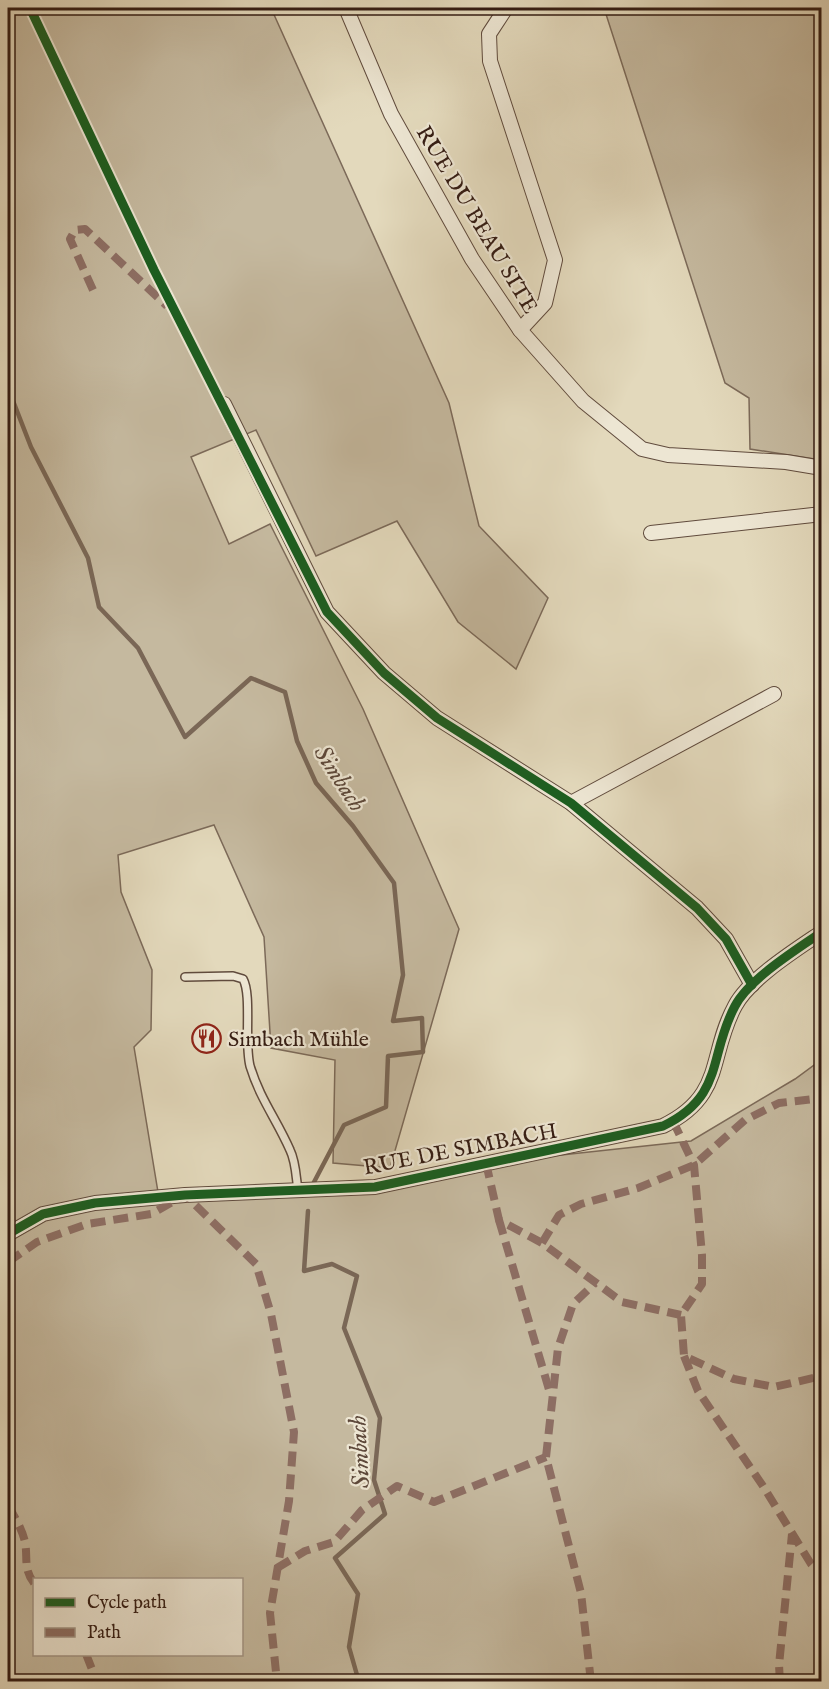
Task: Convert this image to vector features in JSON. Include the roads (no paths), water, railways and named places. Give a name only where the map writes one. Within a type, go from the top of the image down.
[{"type":"street","name":"RUE DU BEAU SITE","points":[[346,8],[391,114],[472,259],[520,330],[583,401],[642,449],[668,455],[786,462],[822,468]]},
{"type":"street","points":[[506,8],[489,34],[490,61],[555,260],[545,303],[520,330]]},
{"type":"street","points":[[224,404],[327,612],[384,674],[436,718],[571,804],[698,908],[726,939],[752,986]]},
{"type":"street","points":[[651,533],[822,514]]},
{"type":"street","points":[[571,804],[774,694]]},
{"type":"street","name":"RUE DE SIMBACH","points":[[8,1234],[43,1215],[95,1203],[185,1195],[375,1187],[663,1126],[697,1104],[714,1073],[725,1029],[735,1004],[752,986],[822,932]]},
{"type":"lane","points":[[184,977],[233,976],[243,979],[248,987],[246,1026],[250,1064],[266,1107],[291,1150],[298,1191]]},
{"type":"waterway","name":"Simbach","points":[[8,388],[31,447],[88,558],[99,607],[138,648],[185,737],[251,678],[285,692],[297,741],[316,783],[353,826],[394,883],[403,975],[393,1021],[422,1018],[423,1052],[388,1056],[386,1107],[344,1125],[313,1184]]},
{"type":"waterway","name":"Simbach","points":[[308,1211],[304,1271],[332,1264],[357,1276],[344,1328],[380,1418],[374,1480],[385,1514],[335,1558],[358,1594],[349,1647],[359,1682]]},
{"type":"place","name":"Simbach Mühle","points":[[207,1038]]}]
